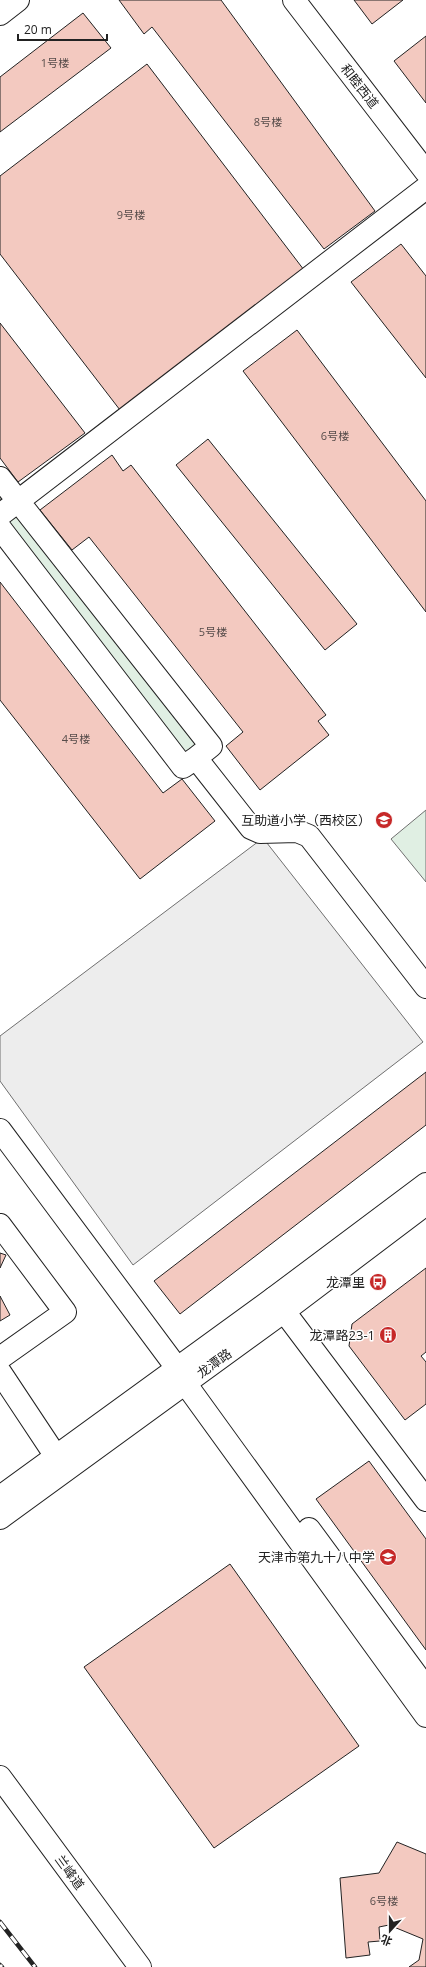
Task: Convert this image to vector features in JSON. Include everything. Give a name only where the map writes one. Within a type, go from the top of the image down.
[{"type":"street","points":[[0,14],[18,0]]},
{"type":"street","name":"和睦西道","points":[[294,0],[426,172]]},
{"type":"street","points":[[0,515],[426,188]]},
{"type":"street","points":[[0,478],[211,746],[183,767],[0,528]]},
{"type":"street","points":[[196,758],[251,828],[260,832],[297,831],[308,836],[426,987]]},
{"type":"street","points":[[0,1130],[186,1376],[426,1688]]},
{"type":"street","name":"龙潭路","points":[[0,1497],[60,1463],[186,1376],[279,1305],[426,1184]]},
{"type":"street","name":"龙潭路","points":[[279,1305],[426,1204]]},
{"type":"street","points":[[0,1225],[65,1312],[0,1358]]},
{"type":"street","points":[[279,1305],[426,1500]]},
{"type":"street","points":[[0,1372],[60,1463]]},
{"type":"street","points":[[186,1376],[426,1716]]},
{"type":"street","name":"龙潭路","points":[[0,1518],[60,1463]]},
{"type":"street","name":"兰峰道","points":[[0,1777],[140,1967]]},
{"type":"green space","points":[[0,482],[211,746],[179,760],[0,529]]},
{"type":"green space","points":[[426,810],[426,882],[391,839]]},
{"type":"shaded area","points":[[263,838],[423,1042],[133,1265],[0,1081],[0,1036]]},
{"type":"building","points":[[119,0],[221,0],[375,211],[324,249],[152,27],[144,34]]},
{"type":"building","points":[[354,0],[403,0],[372,24]]},
{"type":"building","points":[[83,13],[111,48],[0,132],[0,77]]},
{"type":"building","points":[[426,36],[426,103],[394,61]]},
{"type":"building","points":[[147,64],[304,270],[120,410],[0,254],[0,176]]},
{"type":"building","points":[[401,244],[426,276],[426,378],[351,282]]},
{"type":"building","points":[[0,323],[85,433],[18,482],[0,458]]},
{"type":"building","points":[[297,330],[426,501],[426,612],[243,371]]},
{"type":"building","points":[[208,439],[357,624],[325,650],[176,465]]},
{"type":"building","points":[[112,455],[123,471],[131,465],[326,715],[318,721],[329,735],[260,790],[226,746],[243,732],[89,537],[72,550],[40,510]]},
{"type":"building","points":[[0,582],[163,793],[182,779],[215,821],[140,879],[0,700]]},
{"type":"building","points":[[426,1072],[426,1125],[180,1314],[154,1281]]},
{"type":"building","points":[[0,1253],[6,1255],[0,1268]]},
{"type":"building","name":"龙潭路23-1","points":[[426,1268],[426,1352],[421,1356],[426,1362],[426,1404],[405,1420],[349,1346],[352,1324]]},
{"type":"building","points":[[0,1296],[10,1315],[0,1321]]},
{"type":"building","points":[[369,1461],[426,1539],[426,1650],[316,1499]]},
{"type":"building","points":[[230,1564],[359,1746],[214,1848],[84,1667]]},
{"type":"building","points":[[397,1842],[426,1854],[426,1967],[409,1967],[419,1960],[423,1939],[389,1925],[379,1927],[380,1941],[368,1942],[370,1955],[346,1958],[340,1878],[379,1873]]},
{"type":"railway","points":[[0,1922],[35,1967]]},
{"type":"place","name":"互助道小学（西校区）","points":[[384,820]]},
{"type":"place","name":"龙潭里","points":[[378,1282]]},
{"type":"place","name":"龙潭路23-1","points":[[388,1335]]},
{"type":"place","name":"天津市第九十八中学","points":[[388,1557]]}]
